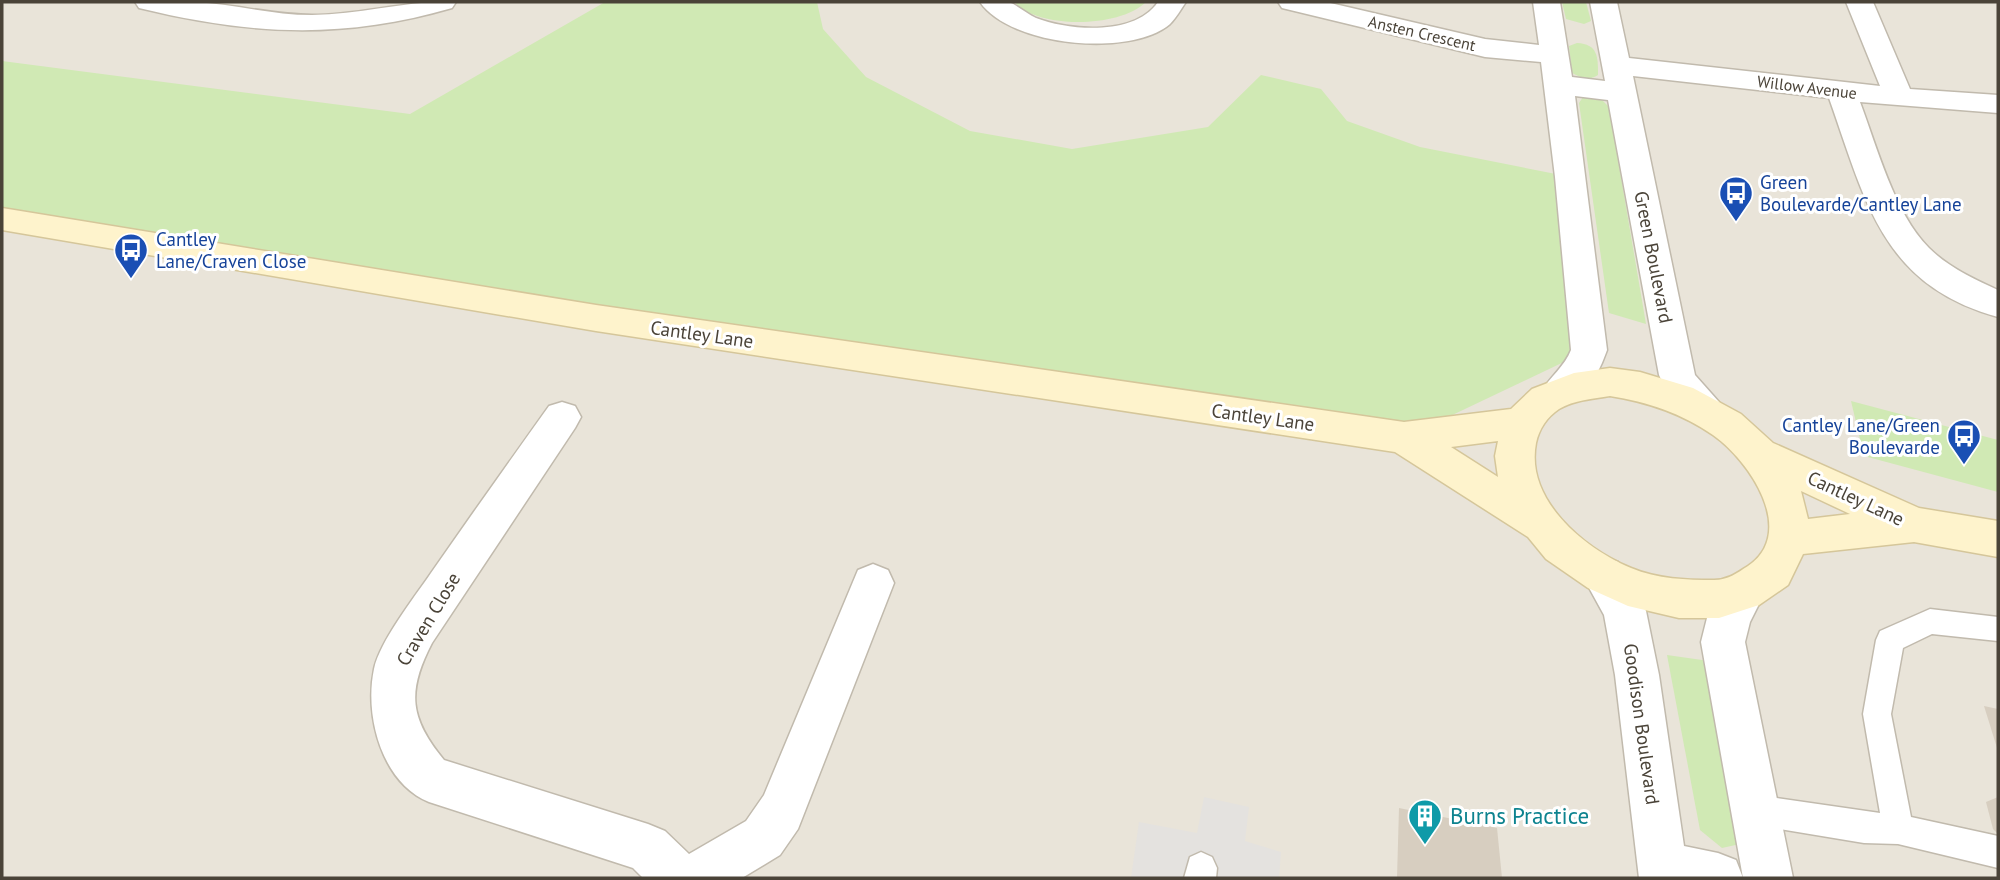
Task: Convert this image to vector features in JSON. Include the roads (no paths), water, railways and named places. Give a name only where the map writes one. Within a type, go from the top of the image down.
[{"type":"main road","name":"Cantley Lane","points":[[2,219],[596,318],[1404,438],[1521,423]]},
{"type":"main road","points":[[1610,382],[1640,386],[1680,398],[1728,425],[1759,454],[1785,499],[1790,538],[1773,572],[1744,592],[1719,599],[1679,599],[1628,587],[1603,575],[1562,546],[1542,525],[1520,488],[1514,456],[1521,423],[1545,399],[1560,392],[1574,387],[1610,382]]},
{"type":"main road","name":"Cantley Lane","points":[[1404,438],[1542,525]]},
{"type":"main road","name":"Cantley Lane","points":[[1759,454],[1914,525],[1998,539]]},
{"type":"main road","name":"Cantley Lane","points":[[1790,538],[1914,525]]},
{"type":"street","points":[[149,2],[308,23],[344,22],[383,16],[442,2]]},
{"type":"street","points":[[993,2],[1002,12],[1031,25],[1098,36],[1129,31],[1160,19],[1172,2]]},
{"type":"street","name":"Ansten Crescent","points":[[1292,2],[1485,48],[1580,48]]},
{"type":"street","name":"Green Boulevard","points":[[1560,392],[1583,366],[1589,350],[1571,177],[1580,48],[1604,2]]},
{"type":"street","points":[[1860,2],[1899,97]]},
{"type":"street","name":"Green Boulevard","points":[[1580,48],[1677,375],[1686,391],[1706,413]]},
{"type":"street","name":"Willow Avenue","points":[[1580,48],[1841,91],[1998,104]]},
{"type":"street","points":[[1841,91],[1899,236],[1918,258],[1998,304]]},
{"type":"street","name":"Craven Close","points":[[562,417],[417,629],[396,668],[393,708],[404,748],[429,779],[648,848],[678,878]]},
{"type":"street","name":"Goodison Boulevard","points":[[1603,575],[1625,611],[1637,675],[1663,872]]},
{"type":"street","points":[[696,878],[763,838],[781,812],[873,583]]},
{"type":"street","points":[[1744,592],[1729,618],[1723,642],[1768,878]]},
{"type":"street","points":[[1663,872],[1717,878]]},
{"type":"lane","points":[[1899,829],[1877,714],[1890,640],[1930,621],[1998,629]]},
{"type":"lane","points":[[1755,810],[1864,828],[1899,829],[1998,852]]},
{"type":"place","name":"Green Boulevarde/Cantley Lane","points":[[1736,223]]},
{"type":"place","name":"Cantley Lane/Craven Close","points":[[131,280]]},
{"type":"place","name":"Cantley Lane/Green Boulevarde","points":[[1964,466]]},
{"type":"place","name":"Burns Practice","points":[[1425,846]]}]
